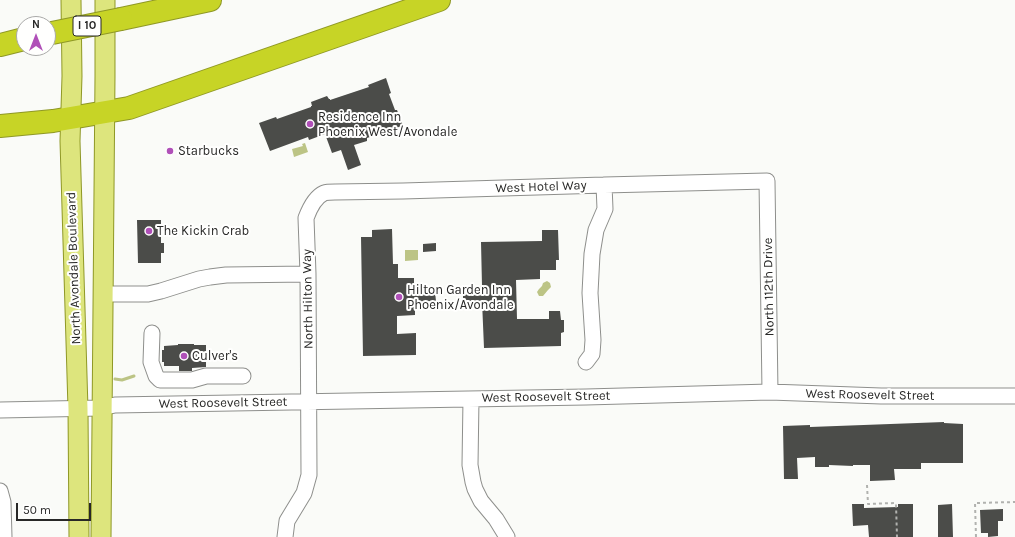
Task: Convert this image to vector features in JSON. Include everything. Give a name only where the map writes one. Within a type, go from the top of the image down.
[{"type":"highway","name":"I 10","points":[[56,33],[210,0]]},
{"type":"highway","points":[[0,126],[53,121],[129,108],[439,0]]},
{"type":"highway","points":[[0,44],[16,41]]},
{"type":"main road","name":"North Avondale Boulevard","points":[[71,0],[72,76],[70,141],[78,409],[79,537]]},
{"type":"main road","name":"North Avondale Boulevard","points":[[101,537],[105,0]]},
{"type":"street","name":"West Hotel Way","points":[[317,199],[324,193],[335,192],[767,181]]},
{"type":"street","name":"North 112th Drive","points":[[767,181],[770,392]]},
{"type":"street","points":[[586,362],[592,354],[593,340],[590,293],[592,254],[596,230],[605,209],[604,185]]},
{"type":"street","name":"North Hilton Way","points":[[285,537],[287,521],[304,493],[309,475],[308,274],[306,218],[309,210],[317,199]]},
{"type":"street","points":[[103,294],[148,294],[199,279],[226,275],[308,274]]},
{"type":"street","points":[[152,333],[151,362],[156,376],[160,380],[192,380],[206,376],[243,376]]},
{"type":"street","name":"West Roosevelt Street","points":[[0,410],[102,408],[115,405],[770,392],[881,396],[1015,396]]},
{"type":"street","points":[[471,399],[470,465],[473,482],[481,501],[496,519],[507,537]]},
{"type":"street","points":[[0,491],[3,502],[4,537]]},
{"type":"path","points":[[867,485],[868,504],[896,504],[897,537]]},
{"type":"path","points":[[976,537],[975,503],[1015,502]]},
{"type":"shaded area","points":[[305,143],[308,152],[294,157],[292,149],[303,146],[302,144]]},
{"type":"shaded area","points":[[405,250],[418,250],[418,260],[405,261]]},
{"type":"shaded area","points":[[547,281],[550,283],[551,287],[543,296],[539,296],[537,292],[543,283]]},
{"type":"building","name":"Residence Inn Phoenix West/Avondale","points":[[386,78],[391,93],[389,94],[403,126],[393,129],[394,133],[386,136],[385,132],[367,138],[367,141],[354,145],[361,165],[348,170],[341,150],[332,153],[325,134],[309,140],[308,137],[270,151],[259,123],[276,117],[277,119],[311,107],[311,102],[327,96],[330,100],[369,87],[368,85]]},
{"type":"building","name":"The Kickin Crab","points":[[137,220],[161,220],[161,243],[164,243],[164,253],[161,253],[161,263],[138,263]]},
{"type":"building","name":"Hilton Garden Inn Phoenix/Avondale","points":[[392,229],[393,264],[398,264],[398,278],[414,278],[414,286],[419,285],[420,292],[435,292],[436,301],[419,302],[420,306],[415,306],[415,315],[397,316],[397,334],[416,333],[416,355],[363,356],[361,237],[372,237],[372,230]]},
{"type":"building","points":[[542,230],[558,230],[559,260],[556,260],[556,270],[540,270],[540,279],[516,280],[517,319],[549,319],[549,311],[560,311],[561,320],[564,320],[564,332],[561,333],[561,346],[484,348],[482,301],[463,301],[463,287],[482,286],[481,242],[542,241]]},
{"type":"building","points":[[436,243],[436,251],[423,252],[423,244]]},
{"type":"building","name":"Culver's","points":[[178,344],[206,345],[206,367],[192,368],[192,371],[179,371],[179,366],[164,366],[164,362],[162,362],[162,350],[164,350],[164,346]]},
{"type":"building","points":[[944,422],[963,424],[963,463],[921,463],[921,469],[894,469],[895,480],[870,481],[870,465],[829,465],[829,467],[815,467],[815,457],[797,458],[798,479],[784,479],[783,426],[810,425],[810,427]]},
{"type":"building","points":[[852,504],[864,504],[864,508],[898,507],[898,504],[913,504],[913,537],[869,537],[868,525],[853,526]]},
{"type":"building","points":[[952,504],[953,537],[938,537],[938,505]]},
{"type":"building","points":[[1003,509],[1003,521],[998,521],[998,536],[988,537],[988,533],[981,533],[980,510]]},
{"type":"waterway","points":[[115,379],[122,380],[134,376]]},
{"type":"place","name":"Residence Inn Phoenix West/Avondale","points":[[310,124]]},
{"type":"place","name":"Starbucks","points":[[170,151]]},
{"type":"place","name":"The Kickin Crab","points":[[149,231]]},
{"type":"place","name":"Hilton Garden Inn Phoenix/Avondale","points":[[399,297]]},
{"type":"place","name":"Culver's","points":[[184,356]]}]
